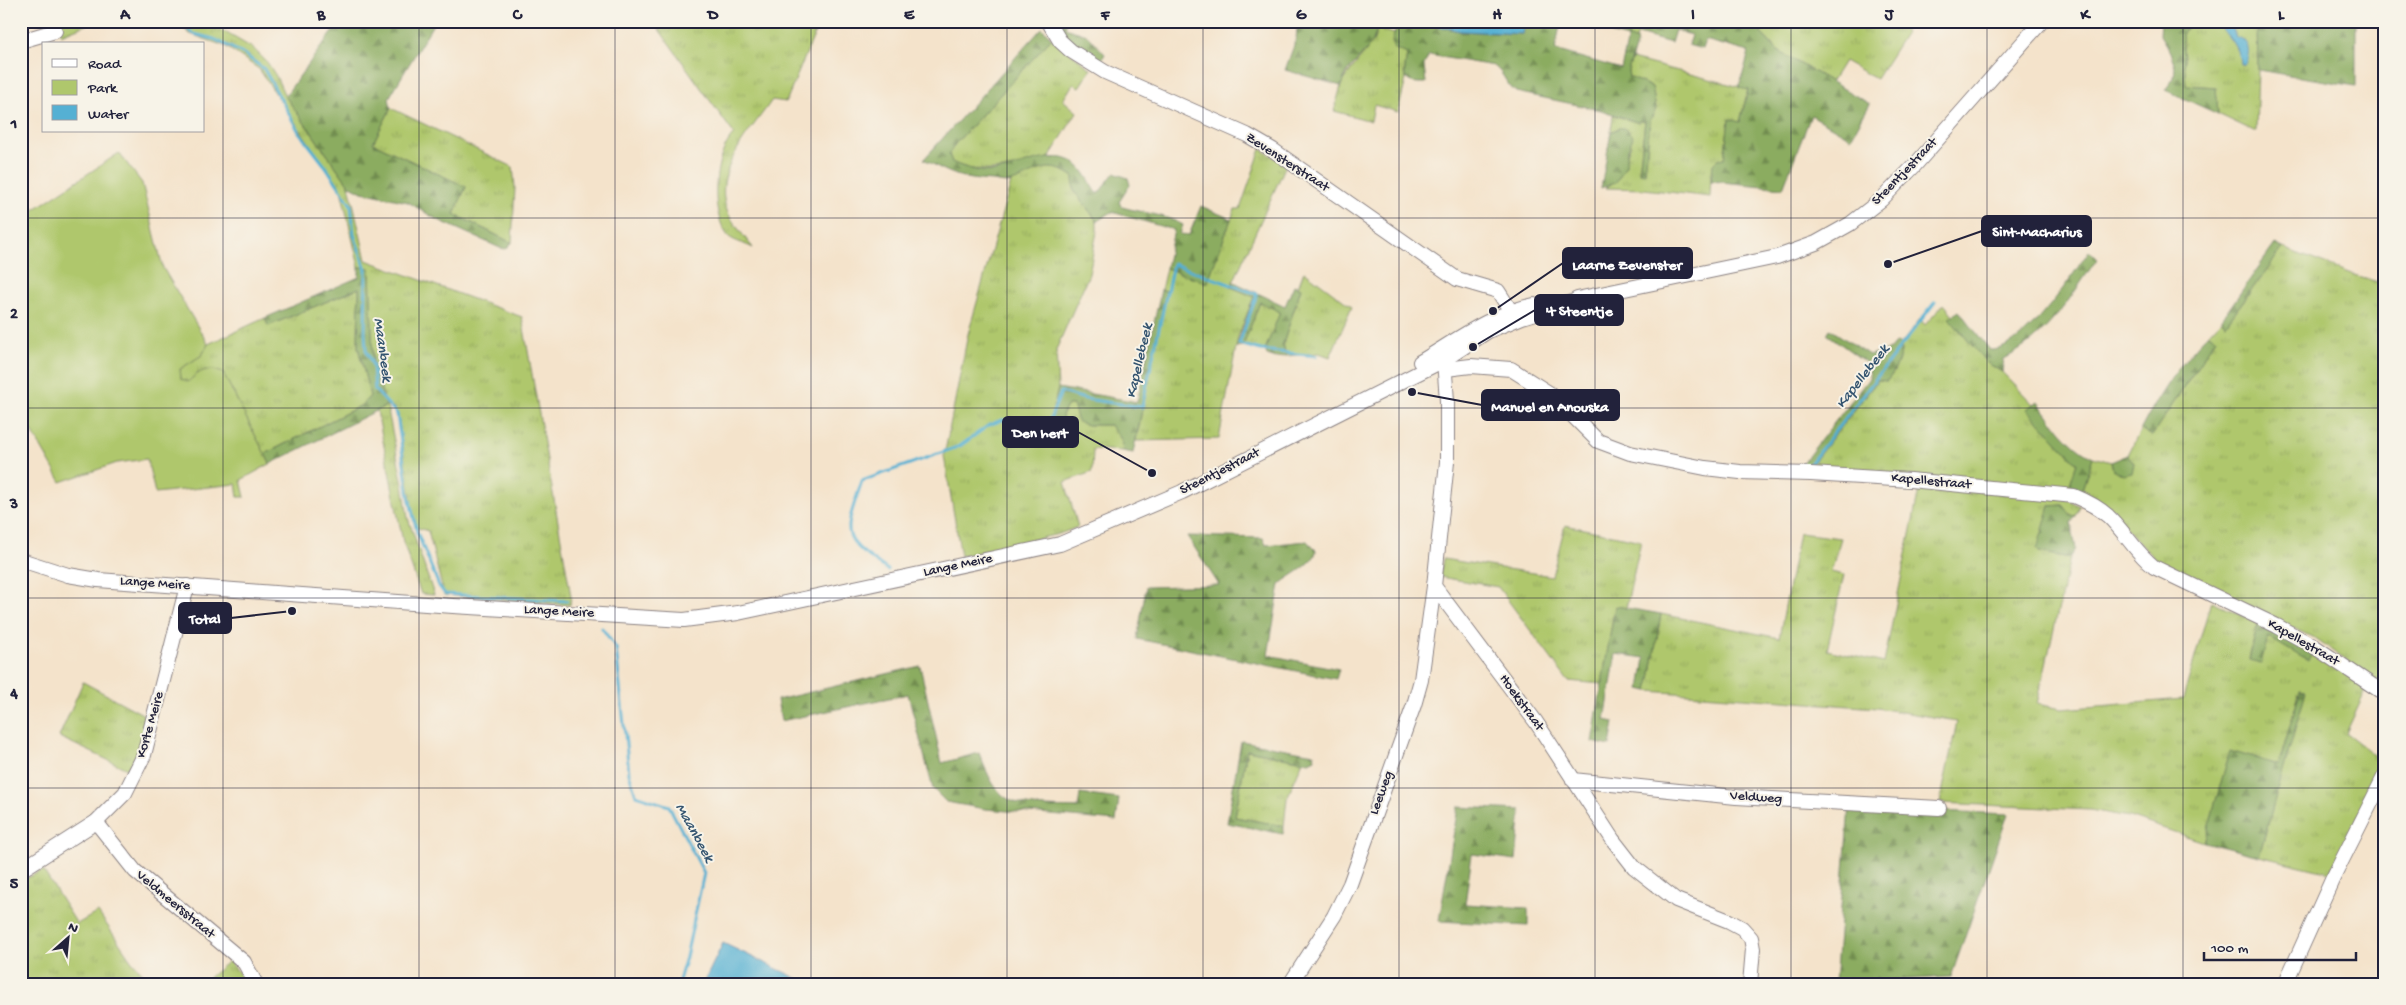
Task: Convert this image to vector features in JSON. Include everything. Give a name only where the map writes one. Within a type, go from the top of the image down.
[{"type":"street","name":"Zevensterstraat","points":[[1048,21],[1060,41],[1090,64],[1247,136],[1273,150],[1457,278],[1498,291],[1514,314]]},
{"type":"street","name":"Steentjestraat","points":[[1091,532],[1182,492],[1444,359],[1514,314],[1777,257],[1816,243],[1850,224],[1881,200],[1915,165],[2042,21]]},
{"type":"street","points":[[21,41],[55,31]]},
{"type":"street","points":[[1434,586],[1447,462],[1444,359]]},
{"type":"street","name":"Kapellestraat","points":[[1444,359],[1471,366],[1511,369],[1552,395],[1598,441],[1630,453],[1705,468],[1740,472],[1910,480],[2074,496],[2093,504],[2108,516],[2145,560],[2154,567],[2308,643],[2385,694]]},
{"type":"street","name":"Lange Meire","points":[[21,560],[68,575],[98,580],[453,606],[684,620],[738,613],[1060,544],[1091,532]]},
{"type":"street","name":"Korte Meire","points":[[21,870],[96,822],[125,793],[144,754],[187,586]]},
{"type":"street","name":"Hoekstraat","points":[[1434,586],[1536,722],[1613,840],[1634,866],[1676,900],[1729,921],[1742,928],[1751,938],[1753,950],[1750,984]]},
{"type":"street","name":"Leeweg","points":[[1290,984],[1334,916],[1350,884],[1414,705],[1421,680],[1434,586]]},
{"type":"street","points":[[2285,984],[2332,880],[2385,775]]},
{"type":"street","name":"Veldweg","points":[[1573,780],[1736,797],[1939,808]]},
{"type":"street","name":"Veldmeersstraat","points":[[96,822],[135,871],[244,962],[256,984]]},
{"type":"green space","points":[[60,21],[95,21],[61,35],[57,22]]},
{"type":"green space","points":[[175,21],[197,21],[225,32],[254,49],[267,62],[285,96],[349,185],[366,260],[522,317],[571,596],[570,605],[444,595],[428,531],[415,527],[398,416],[394,408],[387,406],[408,518],[434,595],[421,594],[403,542],[377,411],[386,406],[373,363],[370,268],[359,267],[341,190],[259,69],[225,46],[190,34]]},
{"type":"green space","points":[[340,21],[435,21],[389,98],[391,108],[373,143],[466,187],[454,214],[512,243],[506,249],[436,219],[408,202],[362,192],[349,185],[285,96]]},
{"type":"green space","points":[[653,21],[820,21],[786,102],[772,100],[744,139],[728,167],[724,182],[724,198],[728,213],[753,248],[728,236],[722,226],[718,213],[716,184],[718,169],[727,143],[734,134]]},
{"type":"green space","points":[[1055,21],[1067,21],[1065,28],[1087,35],[1105,54],[1102,59],[1096,62],[1076,47]]},
{"type":"green space","points":[[1175,21],[1215,21],[1194,29]]},
{"type":"green space","points":[[1270,21],[1346,21],[1377,29],[1370,45],[1348,71],[1341,86],[1285,70],[1296,40],[1297,28],[1292,24],[1277,26]]},
{"type":"green space","points":[[1388,21],[1414,21],[1460,31],[1522,34],[1525,21],[1561,21],[1555,50],[1621,69],[1628,38],[1564,21],[1630,21],[1628,37],[1637,41],[1628,71],[1629,77],[1652,87],[1656,109],[1650,120],[1645,174],[1639,173],[1645,121],[1636,122],[1601,110],[1516,92],[1494,66],[1429,55],[1424,65],[1426,83],[1412,82],[1408,80],[1405,73],[1407,54],[1393,48],[1392,41],[1396,29],[1388,26]]},
{"type":"green space","points":[[1630,21],[1641,21],[1636,40],[1628,38]]},
{"type":"green space","points":[[1641,21],[1763,21],[1761,33],[1778,51],[1870,104],[1851,138],[1811,115],[1783,188],[1711,181],[1713,164],[1717,160],[1724,159],[1729,119],[1740,122],[1748,90],[1739,88],[1749,52],[1705,40],[1702,49],[1688,45],[1691,35],[1675,30],[1671,43],[1638,34]]},
{"type":"green space","points":[[1763,21],[1889,21],[1906,32],[1876,79],[1844,61],[1831,82],[1778,51],[1761,33]]},
{"type":"green space","points":[[2161,21],[2190,21],[2182,35],[2186,85],[2216,87],[2218,114],[2165,90],[2174,78],[2175,67],[2170,52],[2160,35]]},
{"type":"green space","points":[[2190,21],[2213,21],[2231,40],[2240,57],[2241,64],[2245,64],[2230,21],[2257,21],[2256,132],[2218,114],[2216,87],[2186,85],[2182,35]]},
{"type":"green space","points":[[2257,21],[2356,21],[2356,86],[2258,70]]},
{"type":"green space","points":[[1042,28],[1052,38],[955,144],[949,154],[952,162],[973,170],[996,171],[1047,158],[1066,159],[1075,163],[1082,170],[1098,194],[1114,173],[1128,178],[1130,185],[1119,202],[1122,207],[1176,221],[1183,225],[1180,234],[1189,235],[1201,206],[1231,219],[1207,283],[1166,268],[1174,230],[1112,212],[1097,221],[1074,191],[1073,176],[1063,171],[1055,168],[1042,169],[1012,182],[1003,183],[957,175],[941,169],[924,159]]},
{"type":"green space","points":[[1377,29],[1395,34],[1393,47],[1407,54],[1404,74],[1406,79],[1398,112],[1374,105],[1371,121],[1334,111],[1342,82],[1374,40]]},
{"type":"green space","points":[[1052,38],[1091,69],[1079,87],[1073,84],[1063,100],[1077,112],[1049,158],[1012,167],[988,170],[963,167],[951,162],[949,154],[955,144]]},
{"type":"green space","points":[[1632,59],[1748,89],[1740,122],[1729,120],[1724,159],[1711,174],[1710,197],[1644,189],[1605,188],[1613,183],[1621,174],[1631,145],[1619,128],[1611,132],[1613,115],[1636,122],[1645,121],[1639,173],[1645,173],[1650,120],[1656,109],[1652,87],[1629,77],[1628,71]]},
{"type":"green space","points":[[391,108],[513,167],[515,187],[512,243],[454,214],[466,187],[373,143]]},
{"type":"green space","points":[[1619,128],[1625,128],[1633,137],[1627,152],[1626,165],[1616,182],[1601,188],[1611,132]]},
{"type":"green space","points":[[1261,149],[1286,165],[1231,287],[1254,296],[1238,337],[1219,439],[1136,441],[1167,291],[1161,290],[1166,268],[1207,283],[1235,209],[1240,209]]},
{"type":"green space","points":[[119,153],[142,183],[163,268],[208,344],[202,355],[180,369],[181,379],[188,382],[200,372],[208,370],[223,373],[270,464],[241,480],[245,497],[238,497],[236,484],[155,493],[147,459],[117,463],[61,482],[21,412],[21,218]]},
{"type":"green space","points":[[1044,167],[1061,169],[1073,176],[1074,191],[1097,221],[1089,274],[1056,350],[1058,388],[1049,428],[1068,437],[1064,428],[1062,414],[1068,405],[1074,405],[1077,413],[1088,425],[1110,425],[1121,439],[1123,451],[1093,449],[1092,472],[1065,482],[1078,527],[1059,534],[961,556],[944,456],[968,334],[1011,182]]},
{"type":"green space","points":[[2275,244],[2283,248],[2226,324],[2221,320]]},
{"type":"green space","points":[[2283,248],[2354,275],[2385,284],[2385,688],[2314,638],[2157,562],[2108,508],[2095,498],[2081,492],[2093,457],[2111,462],[2113,469],[2134,463],[2128,455],[2141,429],[2152,436],[2216,338],[2208,334],[2221,320],[2226,324]]},
{"type":"green space","points":[[2089,251],[2097,259],[2067,302],[2046,328],[2034,339],[2004,359],[2002,372],[1986,362],[1949,318],[1959,311],[1990,350],[2003,347],[2017,339],[2046,311]]},
{"type":"green space","points":[[359,267],[370,268],[373,363],[386,406],[270,464],[265,454],[362,405],[370,396],[358,347],[359,288],[268,326],[265,318],[359,277]]},
{"type":"green space","points":[[1304,271],[1352,307],[1330,357],[1319,353],[1286,356],[1283,344],[1301,288],[1298,287]]},
{"type":"green space","points":[[1234,282],[1285,306],[1294,285],[1301,288],[1283,344],[1286,356],[1276,358],[1267,355],[1265,350],[1280,312],[1260,302],[1243,346],[1236,347],[1254,297],[1231,287]]},
{"type":"green space","points":[[359,288],[358,347],[370,396],[362,405],[265,454],[223,373],[197,373],[188,382],[181,379],[180,369],[202,355],[208,344],[265,318],[268,326]]},
{"type":"green space","points":[[1161,290],[1167,291],[1133,453],[1123,451],[1121,439],[1110,425],[1087,425],[1078,422],[1073,405],[1068,405],[1062,414],[1064,428],[1068,437],[1066,441],[1052,438],[1049,428],[1058,388],[1137,402]]},
{"type":"green space","points":[[1260,302],[1281,312],[1265,350],[1243,346]]},
{"type":"green space","points":[[1944,304],[1953,315],[1950,318],[1986,362],[2002,372],[2033,404],[2028,409],[2077,463],[2068,490],[1808,469],[1878,380],[1887,381],[1894,372],[1901,353],[1901,344],[1920,319],[1925,325]]},
{"type":"green space","points":[[1830,329],[1869,355],[1890,349],[1895,343],[1901,344],[1900,354],[1893,373],[1887,381],[1878,380],[1808,469],[1802,464],[1870,377],[1868,364],[1827,334]]},
{"type":"green space","points":[[2208,334],[2216,338],[2152,436],[2141,429],[2148,416],[2180,367]]},
{"type":"green space","points":[[2037,401],[2069,440],[2093,457],[2081,492],[2068,490],[2077,463],[2027,409]]},
{"type":"green space","points":[[2128,455],[2134,463],[2132,473],[2123,475],[2113,469],[2111,462]]},
{"type":"green space","points":[[1920,485],[2067,499],[2080,506],[2076,516],[2071,515],[2063,505],[2050,506],[2039,552],[2070,558],[2037,704],[2062,709],[2183,699],[2211,601],[2258,623],[2249,659],[2268,637],[2307,660],[2313,652],[2367,688],[2346,733],[2385,763],[2385,766],[2330,873],[2259,856],[2305,691],[2300,690],[2279,765],[2230,752],[2204,842],[2129,817],[2090,810],[1940,803],[1957,721],[1877,708],[1648,691],[1661,614],[1779,638],[1799,533],[1841,538],[1831,572],[1844,575],[1827,650],[1884,663]]},
{"type":"green space","points":[[2063,505],[2071,515],[2076,516],[2071,523],[2076,549],[2070,558],[2039,552],[2037,549],[2050,506]]},
{"type":"green space","points":[[1565,525],[1641,541],[1626,608],[1615,606],[1602,684],[1568,681],[1498,587],[1440,577],[1443,559],[1552,576]]},
{"type":"green space","points":[[1187,536],[1263,538],[1266,545],[1307,541],[1316,550],[1315,555],[1307,565],[1280,584],[1268,655],[1339,669],[1336,679],[1137,639],[1146,587],[1219,585]]},
{"type":"green space","points":[[1615,606],[1661,614],[1648,691],[1640,689],[1645,658],[1616,654],[1605,720],[1614,722],[1610,746],[1592,742]]},
{"type":"green space","points":[[2258,623],[2313,652],[2308,661],[2268,637],[2261,663],[2249,660]]},
{"type":"green space","points":[[920,666],[942,763],[979,753],[989,777],[1000,793],[1020,804],[1040,807],[1078,808],[1080,794],[1119,799],[1116,821],[985,809],[946,802],[933,789],[908,694],[781,721],[777,700]]},
{"type":"green space","points":[[83,682],[148,717],[139,752],[127,769],[59,737]]},
{"type":"green space","points":[[2300,690],[2306,691],[2259,856],[2204,842],[2230,751],[2279,765]]},
{"type":"green space","points":[[1241,741],[1314,754],[1315,759],[1309,762],[1247,750],[1235,817],[1284,826],[1283,834],[1227,823]]},
{"type":"green space","points":[[1247,750],[1303,761],[1287,798],[1284,826],[1235,817]]},
{"type":"green space","points":[[1458,807],[1521,810],[1516,860],[1472,854],[1465,904],[1528,908],[1528,926],[1439,921]]},
{"type":"green space","points":[[1849,807],[2008,814],[1951,977],[1835,983]]},
{"type":"green space","points":[[43,870],[77,924],[98,912],[131,960],[152,984],[21,984],[21,881]]},
{"type":"green space","points":[[229,961],[249,984],[201,984]]},
{"type":"water","points":[[1414,21],[1525,21],[1522,34],[1460,31]]},
{"type":"water","points":[[2213,21],[2230,21],[2236,37],[2247,44],[2248,55],[2245,64],[2240,64],[2234,46],[2227,35]]},
{"type":"water","points":[[723,943],[809,984],[703,984]]},
{"type":"waterway","name":"Maanbeek","points":[[177,21],[194,34],[214,39],[244,54],[264,69],[299,132],[326,167],[351,205],[354,235],[366,269],[366,350],[373,366],[375,390],[397,414],[408,492],[417,532],[439,586],[445,594],[567,601]]},
{"type":"waterway","name":"Kapellebeek","points":[[888,570],[860,549],[853,541],[850,533],[851,513],[862,481],[960,446],[989,425],[1002,420],[1048,424],[1061,392],[1085,399],[1142,407],[1173,264],[1257,294],[1239,344],[1261,350],[1316,356]]},
{"type":"waterway","name":"Kapellebeek","points":[[1809,465],[1935,302]]},
{"type":"waterway","name":"Maanbeek","points":[[602,628],[616,648],[629,773],[636,795],[669,806],[704,873],[686,957],[678,984]]},
{"type":"place","name":"Sint-Macharius","points":[[1888,264]]},
{"type":"place","name":"Laarne Zevenster","points":[[1493,311]]},
{"type":"place","name":"'t Steentje","points":[[1473,347]]},
{"type":"place","name":"Manuel en Anouska","points":[[1412,392]]},
{"type":"place","name":"Den hert","points":[[1152,473]]},
{"type":"place","name":"Total","points":[[292,611]]}]
